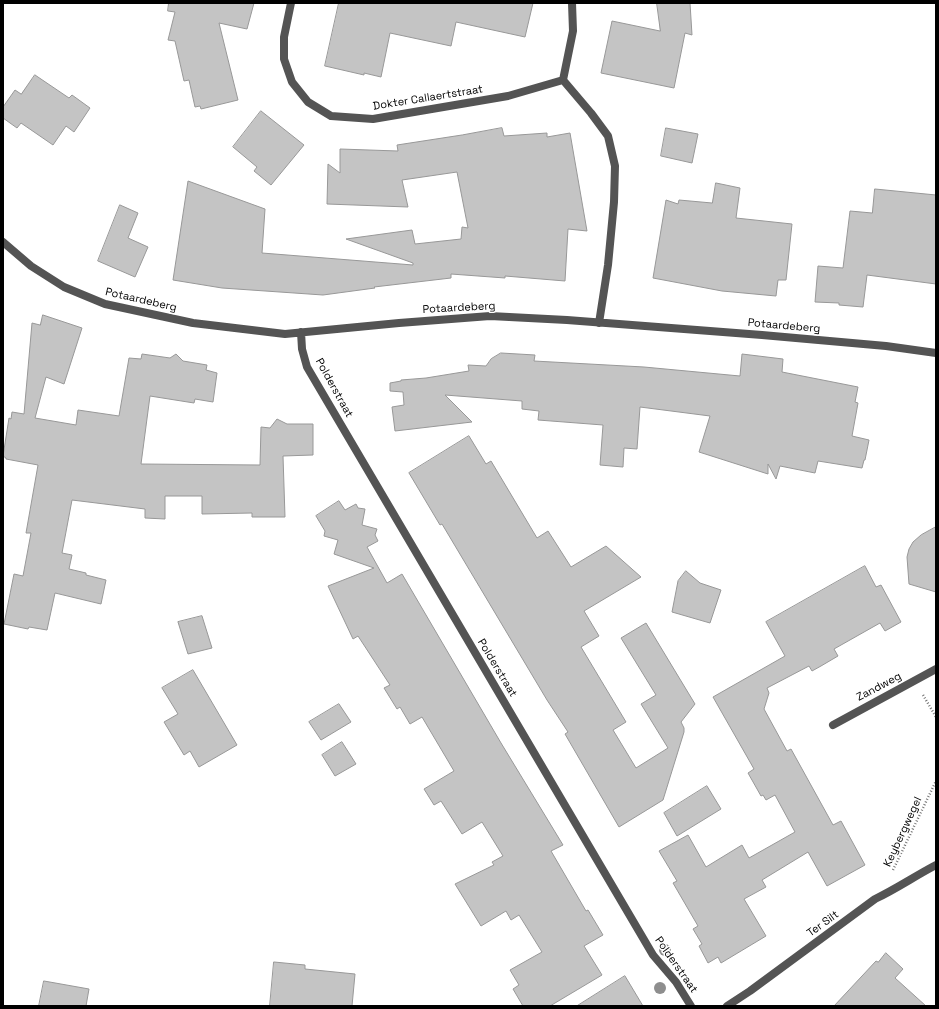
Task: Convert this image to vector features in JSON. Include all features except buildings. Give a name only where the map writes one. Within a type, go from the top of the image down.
[{"type":"street","name":"Dokter Callaertstraat","points":[[291,3],[284,37],[284,59],[292,82],[308,102],[331,116],[373,119],[508,96],[563,80]]},
{"type":"street","points":[[572,3],[573,31],[563,80],[608,136],[615,166],[614,202],[608,265],[598,322]]},
{"type":"street","name":"Potaardeberg","points":[[3,242],[31,266],[64,287],[105,304],[193,323],[285,334],[490,316],[598,322],[871,344],[936,353]]},
{"type":"street","name":"Polderstraat","points":[[301,332],[302,349],[307,367],[653,955],[676,982],[691,1006]]},
{"type":"street","name":"Zandweg","points":[[833,725],[936,669]]},
{"type":"street","name":"Ter Silt","points":[[727,1006],[750,991],[875,899],[892,891],[936,865]]},
{"type":"path","points":[[914,681],[936,717]]},
{"type":"path","name":"Keybergwegel","points":[[892,891],[892,873],[936,781]]}]
